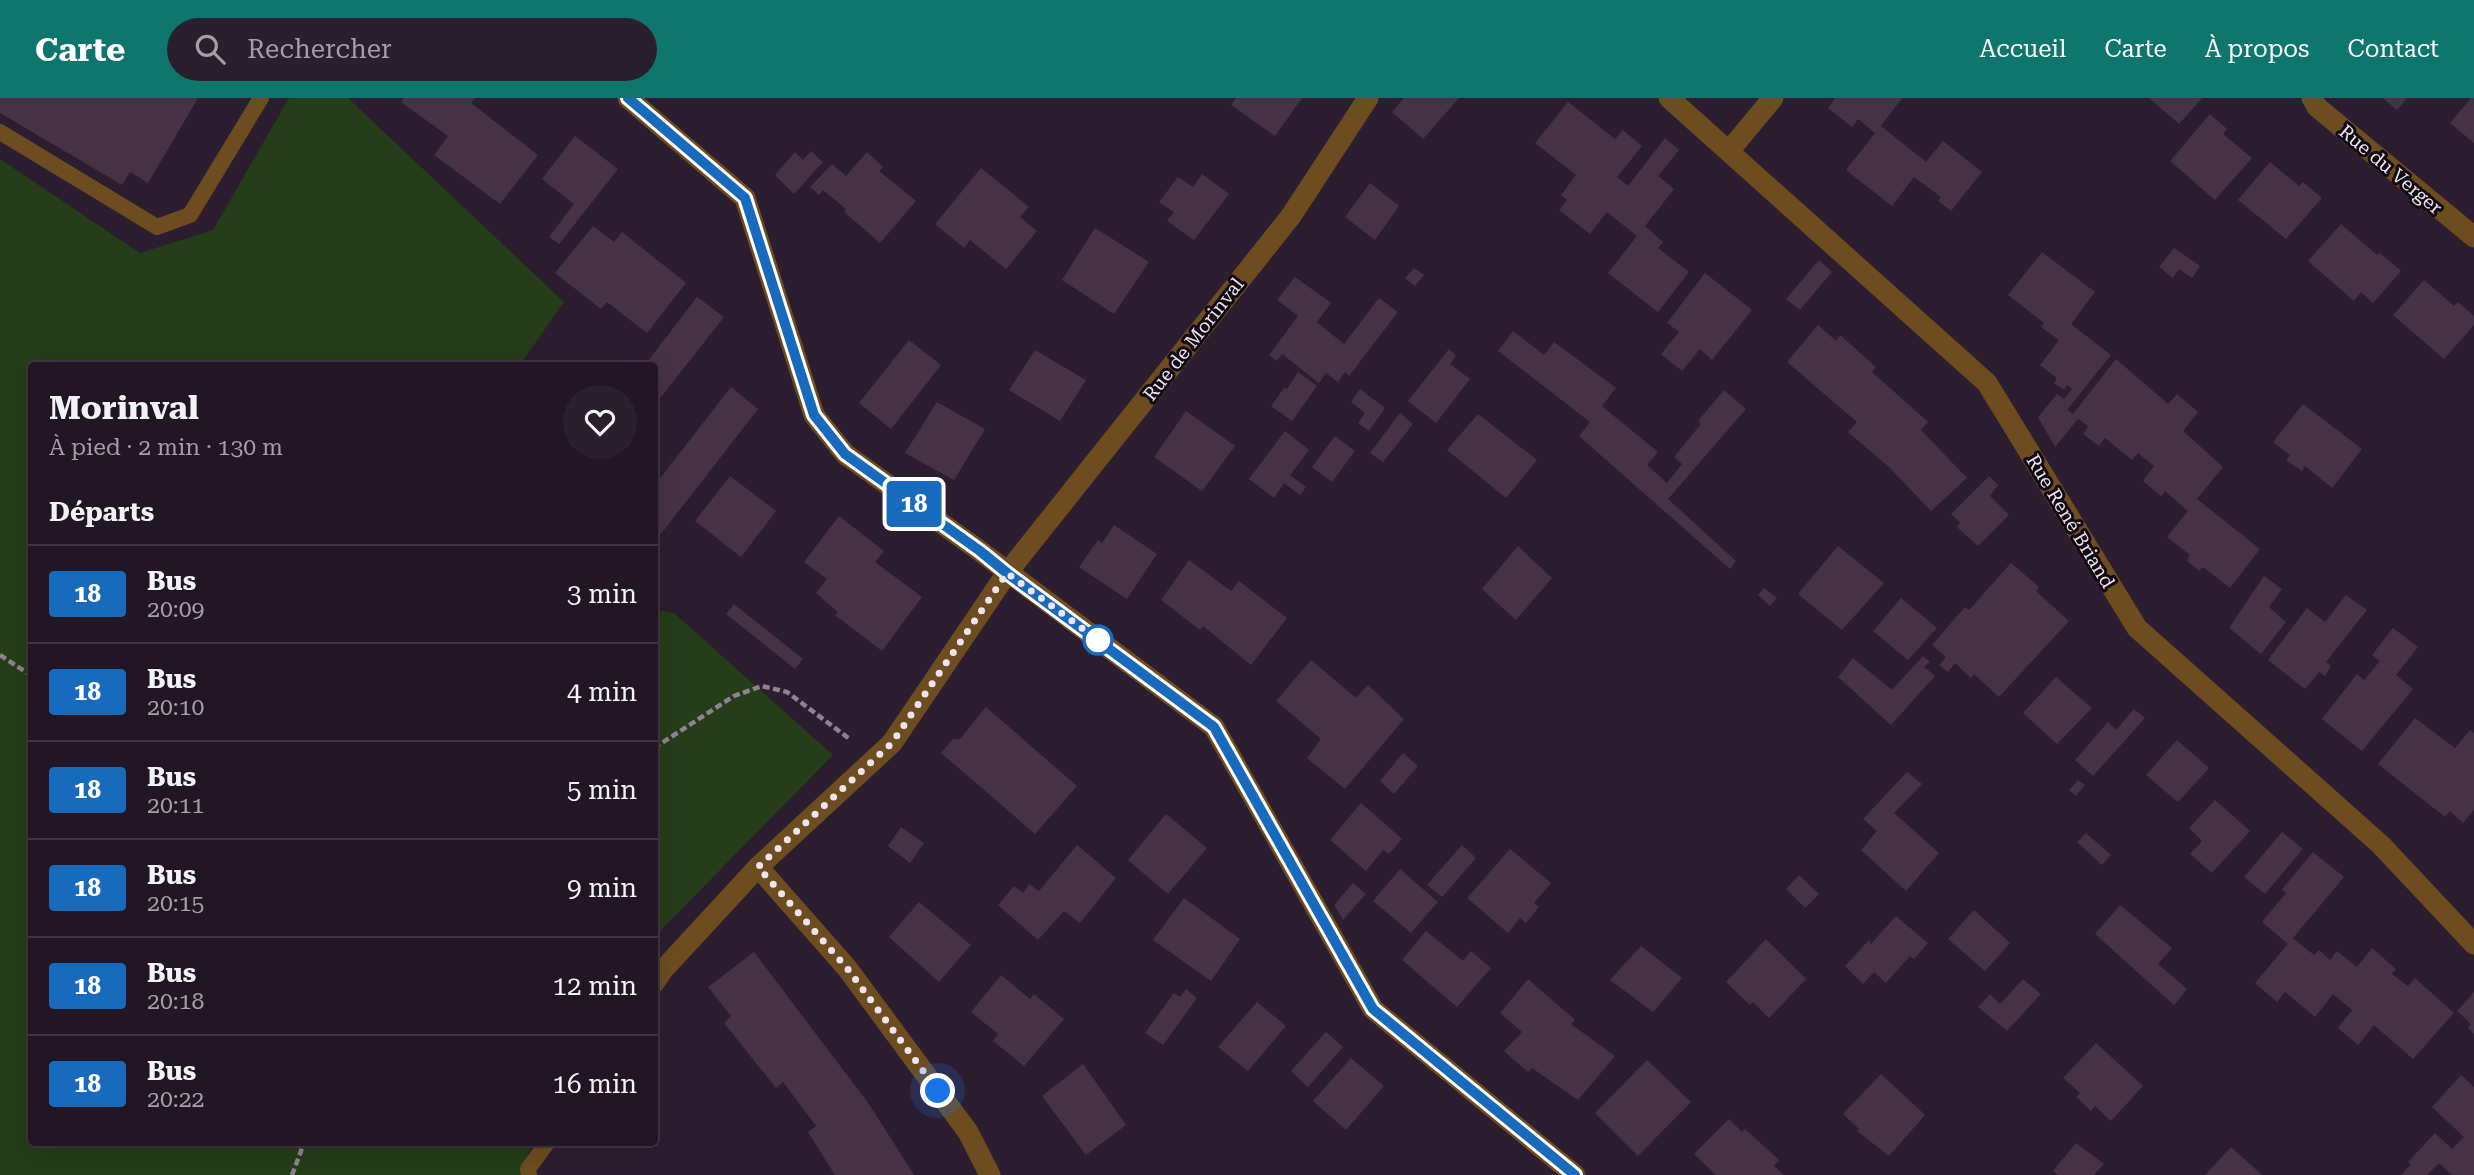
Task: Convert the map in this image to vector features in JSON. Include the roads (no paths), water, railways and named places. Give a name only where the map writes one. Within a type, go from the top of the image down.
[{"type":"street","points":[[628,98],[745,198],[814,415],[845,454],[980,551],[1214,727],[1373,1009],[1575,1175]]},
{"type":"street","name":"Rue de Morinval","points":[[658,978],[758,867],[892,743],[1007,573],[1291,216],[1368,98]]},
{"type":"street","name":"Rue René Briand","points":[[1670,98],[1987,383],[2137,628],[2381,845],[2474,944]]},
{"type":"street","points":[[1729,151],[1773,98]]},
{"type":"street","name":"Rue du Verger","points":[[2312,98],[2317,107],[2474,237]]},
{"type":"street","points":[[758,867],[847,968],[968,1132],[990,1175]]},
{"type":"lane","points":[[0,132],[157,227],[190,215],[261,98]]},
{"type":"lane","points":[[529,1175],[528,1169],[545,1146]]}]
